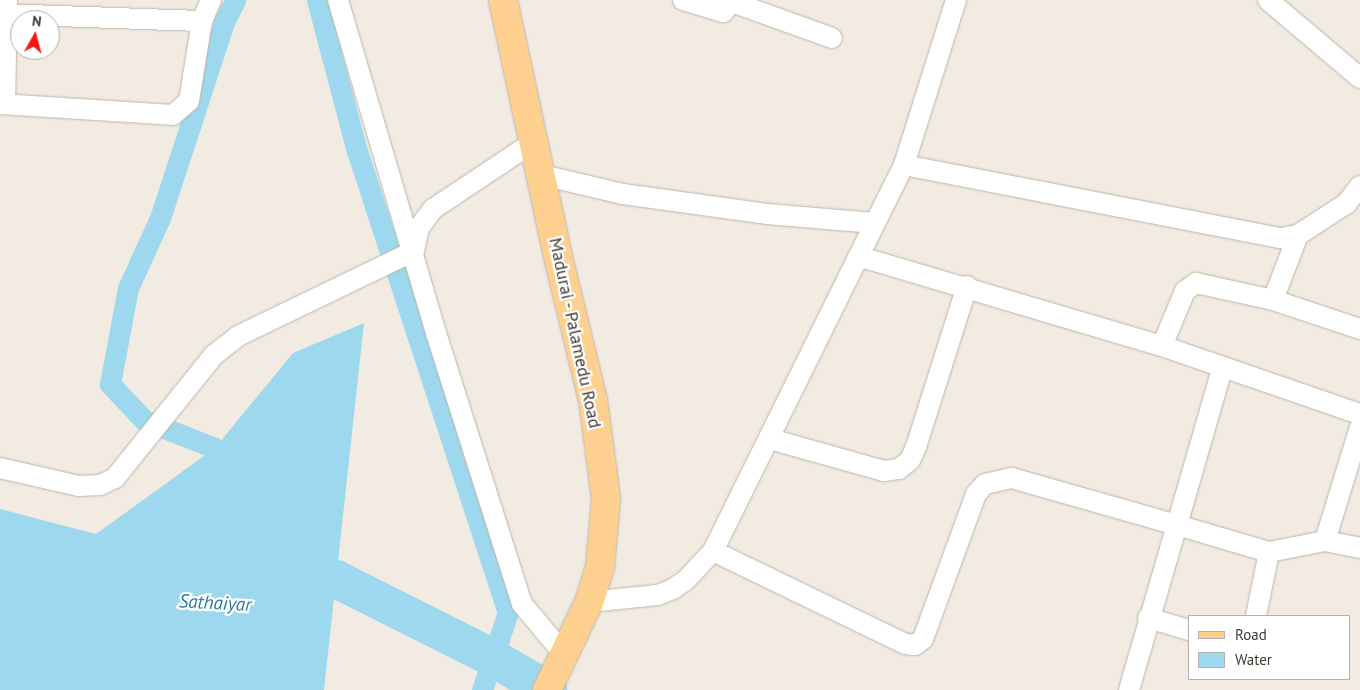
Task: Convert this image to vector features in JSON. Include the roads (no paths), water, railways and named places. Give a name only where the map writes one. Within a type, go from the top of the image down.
[{"type":"main road","name":"Madurai - Palamedu Road","points":[[504,0],[593,400],[606,499],[600,567],[589,602],[547,690]]},
{"type":"street","points":[[202,22],[5,9],[3,104],[173,115],[189,101],[202,22],[211,0]]},
{"type":"street","points":[[338,0],[414,251],[436,333],[522,604],[564,654]]},
{"type":"street","points":[[683,0],[723,6],[732,2],[832,38]]},
{"type":"street","points":[[589,602],[658,595],[673,589],[686,580],[713,551],[861,257],[875,223],[904,165],[956,0]]},
{"type":"street","points":[[1268,0],[1360,78]]},
{"type":"street","points":[[414,251],[420,228],[433,209],[535,141]]},
{"type":"street","points":[[904,165],[1266,237],[1298,236],[1347,203],[1360,186]]},
{"type":"street","points":[[542,175],[623,194],[767,214],[875,223]]},
{"type":"street","points":[[1273,300],[1298,236]]},
{"type":"street","points":[[0,468],[79,486],[100,485],[115,478],[130,462],[185,388],[214,355],[238,336],[414,251]]},
{"type":"street","points":[[861,257],[968,286],[1162,346],[1222,369],[1360,414]]},
{"type":"street","points":[[1162,346],[1185,291],[1196,283],[1273,300],[1360,329]]},
{"type":"street","points":[[770,440],[884,471],[899,470],[910,460],[916,447],[968,286]]},
{"type":"street","points":[[1129,690],[1148,618],[1222,369]]},
{"type":"street","points":[[1325,541],[1360,427]]},
{"type":"street","points":[[713,551],[905,644],[914,645],[923,639],[976,494],[985,484],[1012,478],[1269,552],[1325,541],[1360,548]]},
{"type":"street","points":[[1256,615],[1269,552]]},
{"type":"street","points":[[1148,618],[1188,630]]},
{"type":"water","points":[[364,323],[324,690],[0,690],[0,509],[96,534],[215,448],[293,353]]},
{"type":"waterway","points":[[224,475],[215,448],[144,420],[110,384],[128,288],[160,218],[224,22],[235,0]]},
{"type":"waterway","points":[[317,0],[357,151],[508,612],[482,690]]},
{"type":"waterway","name":"Sathaiyar","points":[[288,596],[336,579],[493,658],[548,690]]}]
